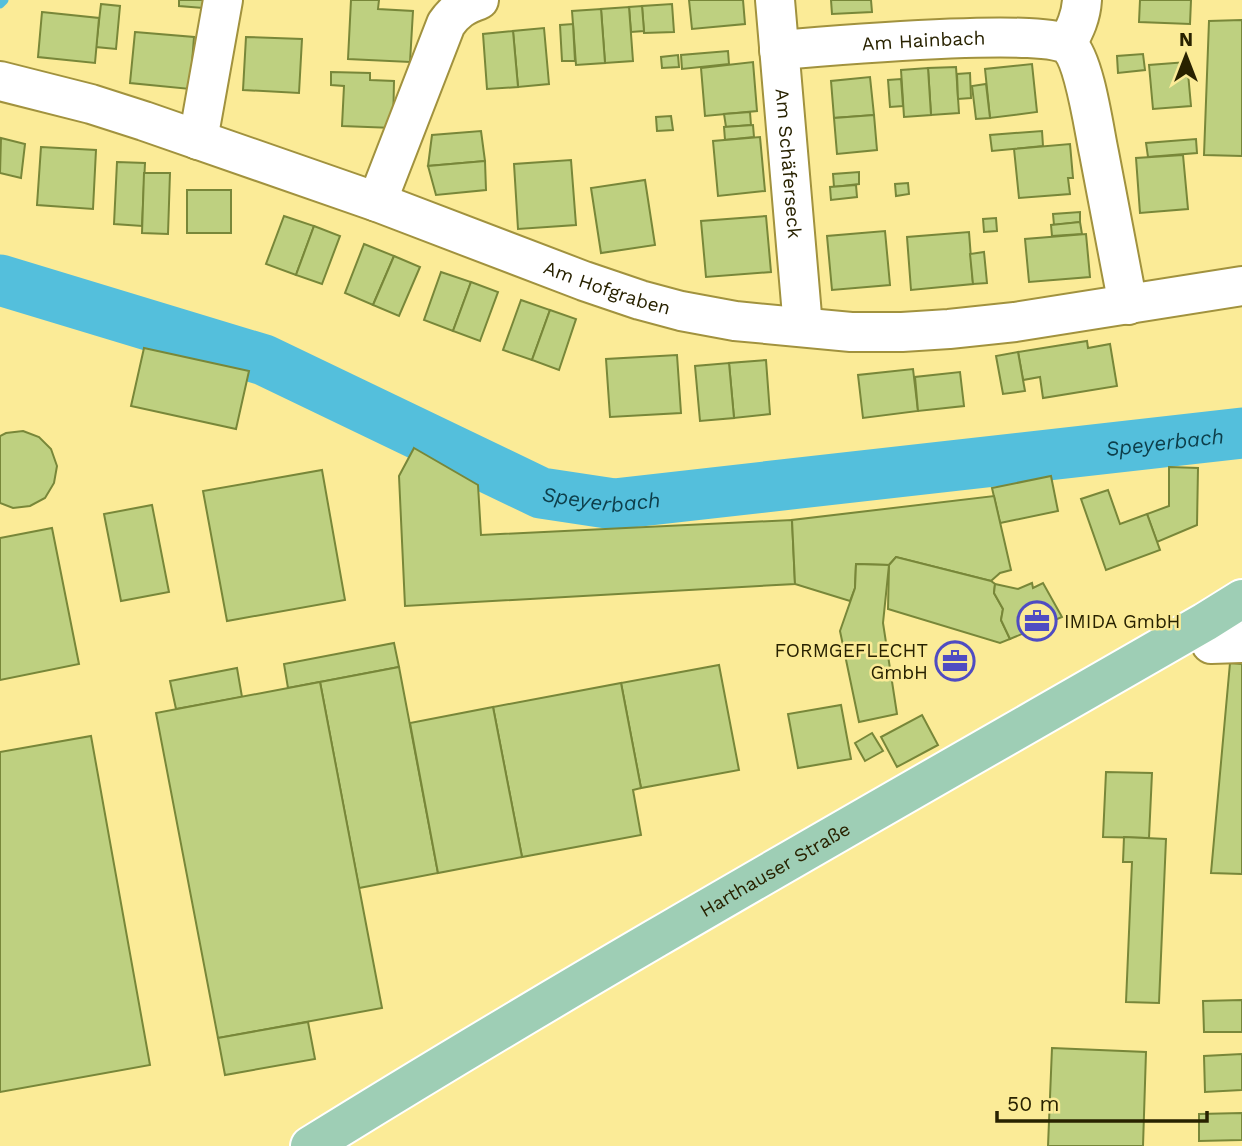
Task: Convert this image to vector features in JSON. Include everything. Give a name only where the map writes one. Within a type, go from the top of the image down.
[{"type":"main road","name":"Harthauser Straße","points":[[310,1146],[500,1030],[1242,599]]},
{"type":"street","points":[[198,141],[223,0]]},
{"type":"street","points":[[377,202],[446,24],[454,12],[479,0]]},
{"type":"street","name":"Am Schäferseck","points":[[775,0],[803,327]]},
{"type":"street","points":[[1082,0],[1076,29],[1067,44],[1074,53],[1086,88],[1128,304]]},
{"type":"street","name":"Am Hainbach","points":[[779,50],[1004,37],[1044,38],[1067,44]]},
{"type":"street","name":"Am Hofgraben","points":[[0,81],[92,104],[377,202],[640,300],[735,321],[851,332],[949,329],[1015,322],[1242,286]]},
{"type":"building","points":[[179,0],[204,0],[203,8],[179,6]]},
{"type":"building","points":[[351,0],[379,0],[378,9],[413,11],[410,62],[348,59]]},
{"type":"building","points":[[689,0],[743,0],[745,24],[692,29]]},
{"type":"building","points":[[831,0],[871,0],[872,12],[832,14]]},
{"type":"building","points":[[1140,0],[1191,0],[1190,24],[1139,22]]},
{"type":"building","points":[[101,4],[120,6],[116,49],[96,47]]},
{"type":"building","points":[[672,4],[674,32],[644,33],[642,6]]},
{"type":"building","points":[[642,6],[644,31],[631,32],[629,7]]},
{"type":"building","points":[[629,7],[633,61],[605,63],[601,9]]},
{"type":"building","points":[[601,9],[605,63],[576,65],[572,11]]},
{"type":"building","points":[[42,12],[99,18],[95,63],[38,57]]},
{"type":"building","points":[[1242,20],[1242,156],[1204,155],[1209,21]]},
{"type":"building","points":[[573,24],[575,61],[562,61],[560,25]]},
{"type":"building","points":[[544,28],[549,84],[518,87],[513,31]]},
{"type":"building","points":[[513,31],[518,87],[487,89],[483,34]]},
{"type":"building","points":[[135,32],[194,37],[190,89],[130,83]]},
{"type":"building","points":[[246,37],[302,39],[299,93],[243,90]]},
{"type":"building","points":[[728,51],[729,64],[682,69],[681,55]]},
{"type":"building","points":[[1143,54],[1145,70],[1118,73],[1117,56]]},
{"type":"building","points":[[678,55],[679,67],[662,68],[661,57]]},
{"type":"building","points":[[753,62],[757,111],[705,116],[701,68]]},
{"type":"building","points":[[1187,62],[1191,106],[1153,109],[1149,65]]},
{"type":"building","points":[[1032,64],[1037,112],[990,118],[985,69]]},
{"type":"building","points":[[956,67],[959,113],[931,115],[928,68]]},
{"type":"building","points":[[928,68],[931,115],[904,117],[901,70]]},
{"type":"building","points":[[331,72],[370,73],[370,80],[394,81],[393,128],[342,126],[344,86],[331,85]]},
{"type":"building","points":[[970,73],[971,98],[958,99],[957,74]]},
{"type":"building","points":[[870,77],[874,115],[834,118],[831,81]]},
{"type":"building","points":[[901,79],[903,106],[890,107],[888,80]]},
{"type":"building","points":[[986,84],[990,118],[976,119],[972,86]]},
{"type":"building","points":[[750,112],[751,125],[726,127],[724,114]]},
{"type":"building","points":[[874,115],[877,150],[837,154],[834,118]]},
{"type":"building","points":[[671,116],[673,130],[657,131],[656,117]]},
{"type":"building","points":[[753,125],[754,137],[725,140],[724,127]]},
{"type":"building","points":[[481,131],[485,161],[428,166],[432,135]]},
{"type":"building","points":[[1042,131],[1043,146],[992,151],[990,135]]},
{"type":"building","points":[[760,137],[765,191],[718,196],[713,141]]},
{"type":"building","points":[[1,138],[25,144],[21,178],[0,173]]},
{"type":"building","points":[[1196,139],[1197,153],[1148,157],[1146,143]]},
{"type":"building","points":[[1070,144],[1073,178],[1068,178],[1070,194],[1019,198],[1014,149]]},
{"type":"building","points":[[41,147],[96,150],[93,209],[37,205]]},
{"type":"building","points":[[1183,155],[1188,209],[1140,213],[1136,158]]},
{"type":"building","points":[[571,160],[576,225],[518,229],[514,164]]},
{"type":"building","points":[[485,161],[486,190],[436,195],[428,166]]},
{"type":"building","points":[[117,162],[145,163],[142,226],[114,224]]},
{"type":"building","points":[[859,172],[859,184],[834,187],[833,174]]},
{"type":"building","points":[[144,173],[170,173],[168,234],[142,233]]},
{"type":"building","points":[[645,180],[655,245],[601,253],[591,188]]},
{"type":"building","points":[[908,183],[909,194],[896,196],[895,184]]},
{"type":"building","points":[[856,185],[857,197],[831,200],[830,187]]},
{"type":"building","points":[[187,190],[231,190],[231,233],[187,233]]},
{"type":"building","points":[[1080,212],[1080,222],[1054,225],[1053,214]]},
{"type":"building","points":[[284,216],[314,226],[296,275],[266,264]]},
{"type":"building","points":[[766,216],[771,272],[706,277],[701,221]]},
{"type":"building","points":[[996,218],[997,231],[984,232],[983,219]]},
{"type":"building","points":[[1080,222],[1082,234],[1052,236],[1051,225]]},
{"type":"building","points":[[314,226],[340,236],[322,284],[296,275]]},
{"type":"building","points":[[885,231],[890,285],[832,290],[827,236]]},
{"type":"building","points":[[969,232],[973,284],[911,290],[907,237]]},
{"type":"building","points":[[1086,234],[1090,277],[1029,282],[1025,239]]},
{"type":"building","points":[[364,244],[394,256],[373,305],[345,293]]},
{"type":"building","points":[[984,252],[987,283],[973,284],[970,254]]},
{"type":"building","points":[[394,256],[420,267],[399,316],[373,305]]},
{"type":"building","points":[[441,272],[471,282],[453,331],[424,320]]},
{"type":"building","points":[[471,282],[498,292],[480,341],[453,331]]},
{"type":"building","points":[[521,300],[550,310],[532,360],[503,350]]},
{"type":"building","points":[[550,310],[576,319],[559,370],[532,360]]},
{"type":"building","points":[[1087,341],[1088,348],[1110,344],[1117,386],[1043,398],[1040,377],[1023,380],[1018,352]]},
{"type":"building","points":[[144,348],[249,371],[236,429],[131,406]]},
{"type":"building","points":[[1018,352],[1025,391],[1003,394],[996,356]]},
{"type":"building","points":[[677,355],[681,413],[610,417],[606,359]]},
{"type":"building","points":[[766,360],[770,414],[734,418],[729,363]]},
{"type":"building","points":[[729,363],[734,418],[700,421],[695,366]]},
{"type":"building","points":[[913,369],[918,411],[863,418],[858,375]]},
{"type":"building","points":[[960,372],[964,406],[918,411],[915,377]]},
{"type":"building","points":[[23,431],[39,437],[51,449],[57,466],[54,483],[45,498],[30,506],[13,508],[0,503],[0,436]]},
{"type":"building","points":[[414,448],[478,485],[481,535],[792,520],[795,584],[405,606],[399,476]]},
{"type":"building","points":[[1169,467],[1198,468],[1197,525],[1157,542],[1147,514],[1169,506]]},
{"type":"building","points":[[322,470],[345,600],[227,621],[203,491]]},
{"type":"building","points":[[1051,476],[1058,511],[1000,523],[992,488]]},
{"type":"building","points":[[1108,490],[1120,524],[1147,514],[1160,550],[1106,570],[1081,499]]},
{"type":"building","points":[[994,496],[1011,570],[1000,573],[991,581],[896,557],[889,565],[856,564],[855,588],[850,601],[795,584],[792,520]]},
{"type":"building","points":[[152,505],[169,592],[121,601],[104,514]]},
{"type":"building","points":[[52,528],[79,664],[0,680],[0,538]]},
{"type":"building","points":[[896,557],[991,581],[995,584],[994,593],[1003,609],[1001,620],[1010,639],[1000,643],[888,609],[889,565]]},
{"type":"building","points":[[856,564],[889,565],[883,623],[897,714],[859,722],[840,631],[855,588]]},
{"type":"building","points":[[1032,583],[1033,588],[1043,583],[1062,617],[1010,639],[1001,620],[1003,609],[994,593],[995,584],[1018,589]]},
{"type":"building","points":[[394,643],[399,667],[288,688],[284,664]]},
{"type":"building","points":[[1230,663],[1242,664],[1242,874],[1211,873]]},
{"type":"building","points":[[719,665],[739,770],[641,788],[621,683]]},
{"type":"building","points":[[399,667],[438,873],[359,888],[320,682]]},
{"type":"building","points":[[237,668],[242,697],[176,709],[170,681]]},
{"type":"building","points":[[320,682],[382,1008],[218,1038],[156,713]]},
{"type":"building","points":[[621,683],[641,788],[633,790],[641,835],[522,857],[493,707]]},
{"type":"building","points":[[841,705],[851,759],[798,768],[788,714]]},
{"type":"building","points":[[493,707],[522,857],[438,873],[410,723]]},
{"type":"building","points":[[922,715],[938,745],[897,767],[881,737]]},
{"type":"building","points":[[872,733],[883,751],[865,761],[855,743]]},
{"type":"building","points":[[91,736],[150,1065],[0,1092],[0,752]]},
{"type":"building","points":[[1106,772],[1152,773],[1149,838],[1103,837]]},
{"type":"building","points":[[1124,837],[1166,839],[1159,1003],[1126,1002],[1132,862],[1123,862]]},
{"type":"building","points":[[1242,1000],[1242,1032],[1204,1032],[1203,1001]]},
{"type":"building","points":[[308,1022],[315,1059],[225,1075],[218,1038]]},
{"type":"building","points":[[1052,1048],[1146,1052],[1143,1146],[1048,1146]]},
{"type":"building","points":[[1242,1054],[1242,1090],[1205,1092],[1204,1056]]},
{"type":"building","points":[[1242,1113],[1242,1140],[1199,1141],[1199,1114]]},
{"type":"waterway","points":[[0,4],[4,0]]},
{"type":"waterway","name":"Speyerbach","points":[[0,280],[264,360],[541,493],[614,504],[1242,433]]},
{"type":"place","name":"IMIDA GmbH","points":[[1037,621]]},
{"type":"place","name":"FORMGEFLECHT GmbH","points":[[955,661]]}]
